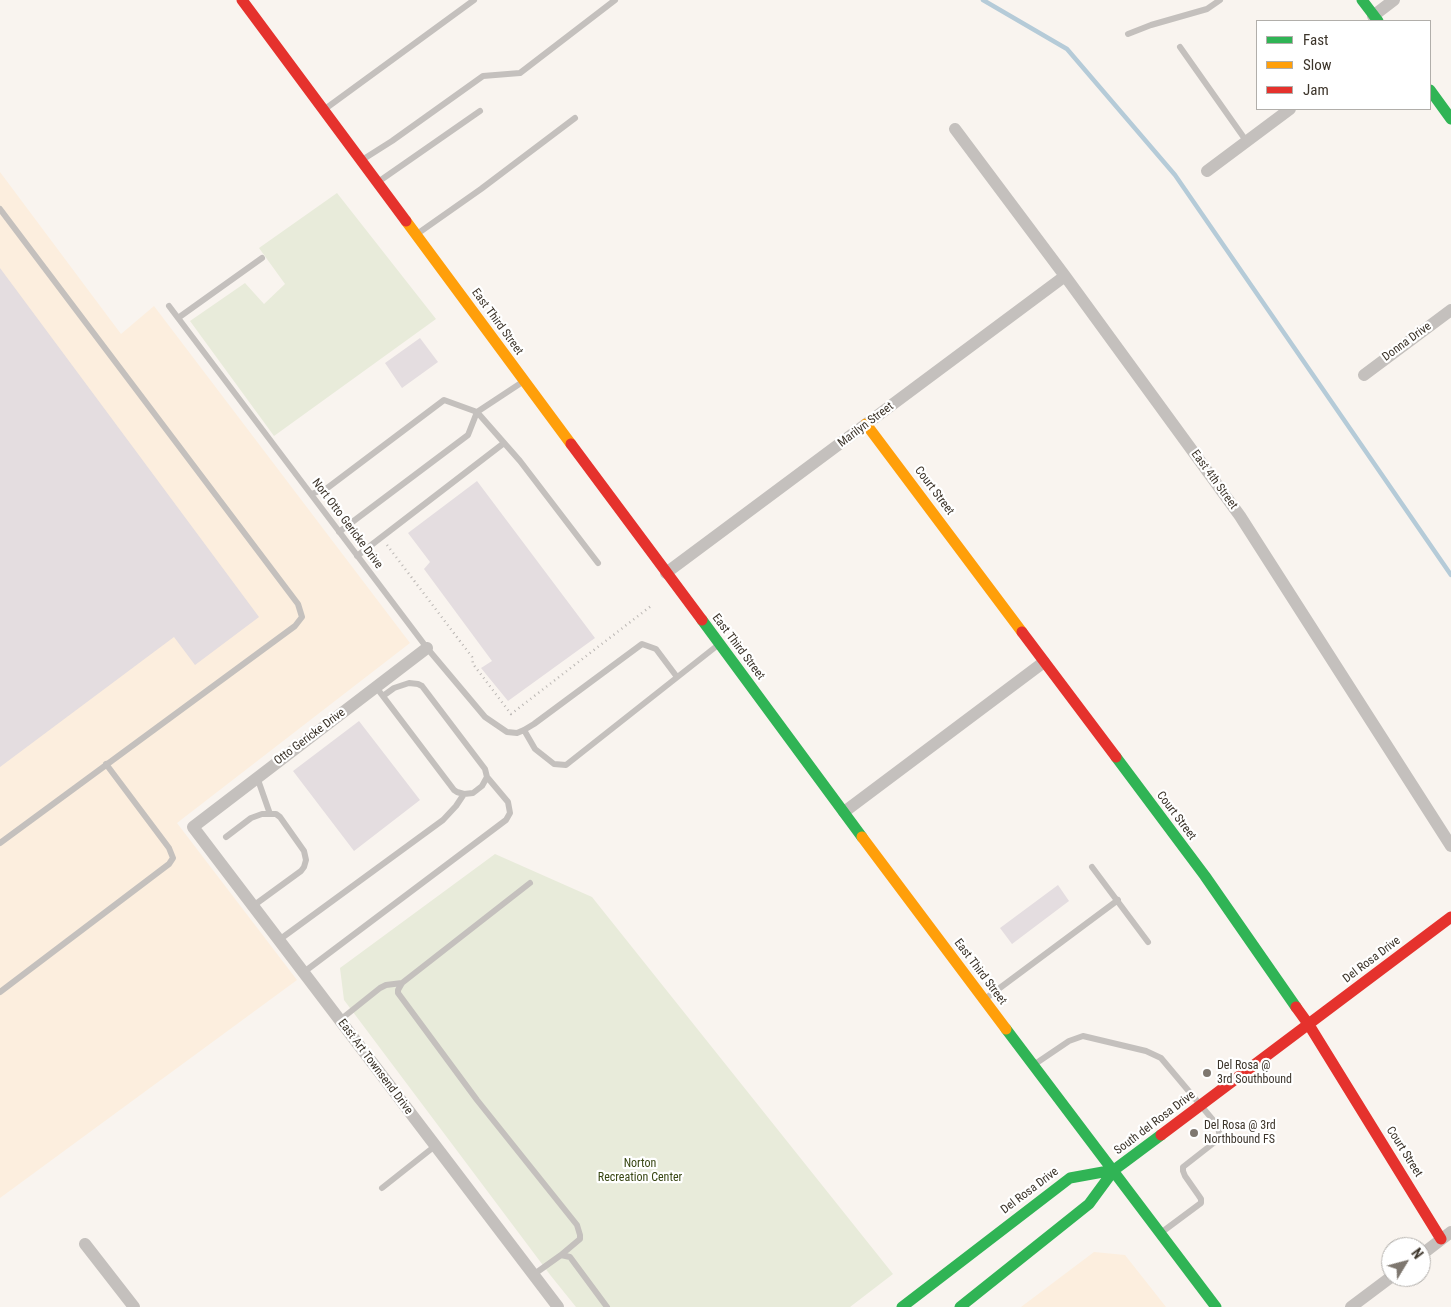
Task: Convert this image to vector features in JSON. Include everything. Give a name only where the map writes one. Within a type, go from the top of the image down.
[{"type":"main road","name":"East Third Street","points":[[242,0],[666,574],[1216,1307]]},
{"type":"main road","points":[[1362,0],[1376,18]]},
{"type":"main road","points":[[1431,91],[1451,119]]},
{"type":"main road","name":"Court Street","points":[[866,424],[1205,876],[1309,1025],[1446,1236]]},
{"type":"main road","name":"Del Rosa Drive","points":[[1309,1025],[1451,917]]},
{"type":"main road","name":"South del Rosa Drive","points":[[1114,1170],[1309,1025]]},
{"type":"main road","points":[[960,1307],[1089,1204],[1114,1170]]},
{"type":"main road","name":"Del Rosa Drive","points":[[902,1307],[1070,1178],[1114,1170]]},
{"type":"street","points":[[1376,18],[1394,0]]},
{"type":"street","points":[[1207,171],[1289,110]]},
{"type":"street","name":"East 4th Street","points":[[955,129],[1240,516],[1451,846]]},
{"type":"street","name":"Marilyn Street","points":[[666,574],[1065,276]]},
{"type":"street","name":"Donna Drive","points":[[1364,375],[1451,310]]},
{"type":"street","name":"Otto Gericke Drive","points":[[193,827],[257,778],[379,691],[427,648]]},
{"type":"street","points":[[844,812],[1044,662]]},
{"type":"street","name":"East Art Townsend Drive","points":[[193,827],[558,1307]]},
{"type":"street","points":[[1431,1247],[1446,1236]]},
{"type":"street","points":[[85,1244],[134,1307]]},
{"type":"street","points":[[1351,1307],[1381,1284]]},
{"type":"lane","points":[[324,110],[474,0]]},
{"type":"lane","points":[[361,161],[483,76],[520,73],[615,0]]},
{"type":"lane","points":[[1128,34],[1151,25],[1207,9],[1220,0]]},
{"type":"lane","points":[[1180,47],[1246,142]]},
{"type":"lane","points":[[377,182],[480,111]]},
{"type":"lane","points":[[416,234],[481,189],[574,118]]},
{"type":"lane","points":[[0,209],[298,604],[302,617],[295,626],[0,843]]},
{"type":"lane","points":[[178,318],[262,258]]},
{"type":"lane","name":"Nort Otto Gericke Drive","points":[[169,306],[427,648],[485,717],[506,732],[517,733],[524,730]]},
{"type":"lane","points":[[339,532],[468,435],[477,412],[524,381]]},
{"type":"lane","points":[[311,494],[326,489],[444,400],[477,412],[532,475],[598,563]]},
{"type":"lane","points":[[357,556],[504,443]]},
{"type":"lane","points":[[677,677],[656,649],[642,644],[524,730],[535,749],[554,764],[566,765],[719,644]]},
{"type":"lane","points":[[304,972],[506,820],[510,813],[508,802],[487,777],[485,768],[422,686],[409,683],[379,691],[454,790],[464,794],[473,793],[482,786],[487,777]]},
{"type":"lane","points":[[0,992],[170,864],[173,858],[169,848],[106,764]]},
{"type":"lane","points":[[257,778],[270,814]]},
{"type":"lane","points":[[279,940],[443,820],[464,794]]},
{"type":"lane","points":[[226,837],[251,818],[276,814],[304,851],[306,860],[301,871],[253,906]]},
{"type":"lane","points":[[1092,867],[1148,942]]},
{"type":"lane","points":[[530,883],[402,983],[398,993],[477,1100],[577,1225],[580,1239],[533,1275]]},
{"type":"lane","points":[[984,1000],[1118,900]]},
{"type":"lane","points":[[340,1020],[380,988],[386,985],[402,983]]},
{"type":"lane","points":[[1034,1065],[1069,1041],[1083,1036],[1146,1051],[1161,1058],[1218,1126],[1220,1138],[1183,1167],[1182,1171],[1200,1196],[1201,1203],[1160,1232]]},
{"type":"lane","points":[[382,1188],[435,1146]]},
{"type":"lane","points":[[561,1255],[570,1258],[607,1307]]},
{"type":"path","points":[[381,537],[472,657],[473,664],[511,714],[651,606]]},
{"type":"shaded area","points":[[0,172],[121,334],[154,306],[410,643],[177,823],[297,980],[0,1198]]},
{"type":"shaded area","points":[[1094,1252],[1125,1255],[1166,1307],[1021,1307]]},
{"type":"green space","points":[[337,193],[436,319],[274,436],[190,321],[245,283],[264,304],[285,284],[259,248]]},
{"type":"green space","name":"Norton Recreation Center","points":[[495,854],[592,897],[893,1274],[850,1307],[576,1307],[344,1000],[340,968]]},
{"type":"building","points":[[0,268],[259,617],[195,665],[174,637],[0,767]]},
{"type":"building","points":[[420,338],[438,362],[402,388],[385,363]]},
{"type":"building","points":[[477,481],[595,638],[508,701],[481,668],[492,661],[424,569],[430,562],[408,533]]},
{"type":"building","points":[[359,721],[420,800],[354,851],[293,771]]},
{"type":"building","points":[[1058,885],[1069,901],[1012,944],[1000,928]]},
{"type":"waterway","points":[[983,0],[1067,49],[1175,175],[1451,575]]},
{"type":"traffic: fast","points":[[1362,0],[1377,20]]},
{"type":"traffic: fast","points":[[1431,91],[1451,119]]},
{"type":"traffic: fast","points":[[702,620],[862,837]]},
{"type":"traffic: fast","points":[[1116,757],[1205,876],[1296,1007]]},
{"type":"traffic: fast","points":[[1006,1029],[1216,1307]]},
{"type":"traffic: fast","points":[[960,1307],[1089,1204],[1114,1170],[1161,1135]]},
{"type":"traffic: fast","points":[[902,1307],[1070,1178],[1114,1170]]},
{"type":"traffic: slow","points":[[406,221],[571,444]]},
{"type":"traffic: slow","points":[[866,424],[1022,632]]},
{"type":"traffic: slow","points":[[862,837],[1006,1029]]},
{"type":"traffic: jam","points":[[242,0],[406,221]]},
{"type":"traffic: jam","points":[[571,444],[702,620]]},
{"type":"traffic: jam","points":[[1022,632],[1116,757]]},
{"type":"traffic: jam","points":[[1161,1135],[1451,917]]},
{"type":"traffic: jam","points":[[1296,1007],[1441,1239]]},
{"type":"place","name":"Del Rosa @ 3rd Southbound","points":[[1207,1073]]},
{"type":"place","name":"Del Rosa @ 3rd Northbound FS","points":[[1194,1133]]}]
